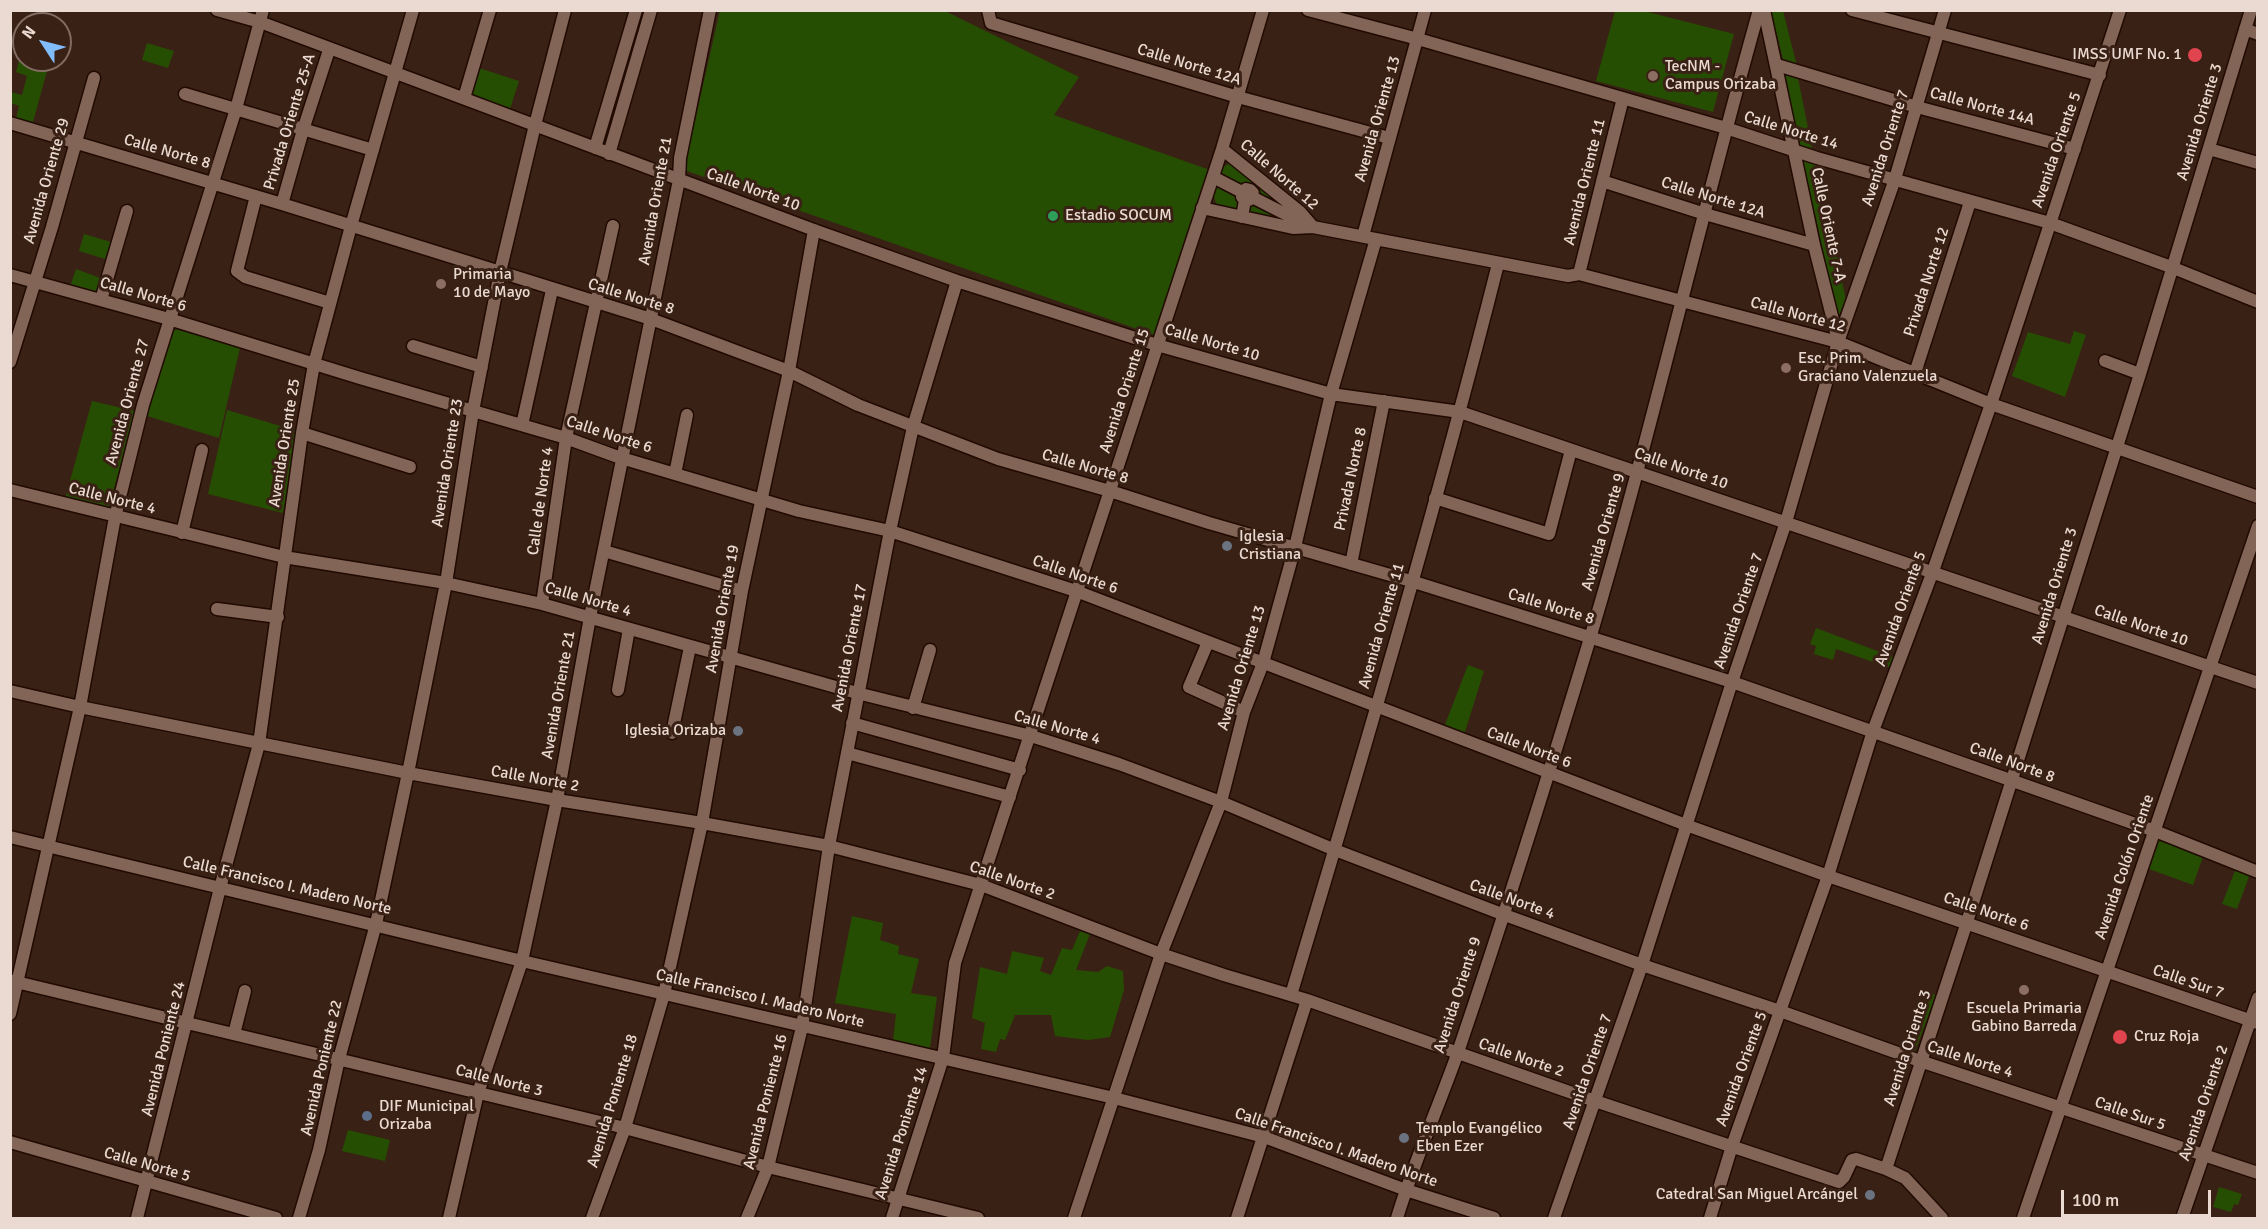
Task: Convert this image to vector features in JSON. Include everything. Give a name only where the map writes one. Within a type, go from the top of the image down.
[{"type":"street","name":"Calle Norte 10","points":[[217,10],[261,16],[329,50],[465,98],[814,231],[957,281],[1157,345],[1330,394],[1460,412],[2258,683]]},
{"type":"street","name":"Avenida Oriente 25","points":[[220,888],[259,744],[278,617],[284,557],[314,363],[413,10]]},
{"type":"street","points":[[465,98],[490,10]]},
{"type":"street","name":"Avenida Oriente 23","points":[[376,924],[446,583],[473,411],[500,272],[565,10]]},
{"type":"street","points":[[595,148],[636,10]]},
{"type":"street","points":[[609,154],[651,10]]},
{"type":"street","points":[[989,17],[998,10]]},
{"type":"street","name":"Avenida Oriente 15","points":[[944,1058],[955,963],[1213,177],[1263,10]]},
{"type":"street","name":"Calle Norte 14","points":[[1308,10],[1418,39],[1726,128],[1970,202],[2050,223],[2171,267],[2258,302]]},
{"type":"street","name":"Avenida Oriente 13","points":[[1363,236],[1425,10]]},
{"type":"street","name":"Avenida Oriente 9","points":[[1397,1218],[1457,1053],[1591,636],[1638,471],[1726,128],[1760,10]]},
{"type":"street","name":"Calle Oriente 7-A","points":[[1764,10],[1796,151],[1814,245],[1838,342]]},
{"type":"street","points":[[1852,10],[2100,75]]},
{"type":"street","name":"Avenida Oriente 7","points":[[1554,1218],[1642,965],[1732,682],[1786,522],[1838,342],[1895,179],[1945,10]]},
{"type":"street","name":"Avenida Oriente 5","points":[[1710,1218],[1732,1146],[1828,876],[1873,731],[1933,572],[2120,10]]},
{"type":"street","name":"Avenida Oriente 3","points":[[1886,1169],[1967,922],[2140,374],[2171,267],[2209,149],[2252,31],[2251,10]]},
{"type":"street","name":"Avenida Oriente 21","points":[[449,1218],[478,1094],[522,961],[557,800],[590,617],[679,180],[680,158],[708,11]]},
{"type":"street","name":"Avenida Oriente 27","points":[[10,1014],[14,981],[80,707],[115,517],[143,405],[236,109],[261,16]]},
{"type":"street","name":"Calle Norte 12A","points":[[989,17],[1238,97],[1389,138]]},
{"type":"street","name":"Privada Oriente 25-A","points":[[282,204],[329,50]]},
{"type":"street","name":"Calle Norte 14A","points":[[1777,65],[1917,107],[2075,148]]},
{"type":"street","points":[[618,69],[633,72]]},
{"type":"street","name":"Avenida Oriente 29","points":[[10,362],[94,78]]},
{"type":"street","points":[[185,94],[373,150]]},
{"type":"street","name":"Avenida Oriente 11","points":[[1579,274],[1623,98]]},
{"type":"street","name":"Calle Norte 8","points":[[10,123],[256,196],[651,319],[789,371],[858,405],[998,459],[1110,490],[1209,523],[1411,581],[1732,682],[2155,831],[2258,872]]},
{"type":"street","name":"Calle Norte 12","points":[[1222,149],[1259,178],[1297,220]]},
{"type":"street","points":[[2209,149],[2258,163]]},
{"type":"street","points":[[1213,177],[1297,220]]},
{"type":"street","points":[[1242,216],[1247,195],[1259,178]]},
{"type":"street","name":"Calle Norte 12A","points":[[1602,181],[1705,214],[1814,245]]},
{"type":"street","points":[[256,196],[237,270],[245,277],[330,303]]},
{"type":"street","name":"Privada Norte 12","points":[[1915,373],[1970,202]]},
{"type":"street","name":"Calle Norte 12","points":[[1202,208],[1242,216],[1297,220],[1313,227],[1498,264],[1568,276],[1579,274],[1838,342],[1990,404],[2258,497]]},
{"type":"street","points":[[100,300],[127,211]]},
{"type":"street","name":"Calle de Norte 4","points":[[542,604],[566,438],[613,226]]},
{"type":"street","name":"Avenida Oriente 19","points":[[664,994],[702,823],[742,591],[789,371],[814,231]]},
{"type":"street","name":"Avenida Oriente 13","points":[[1074,1218],[1161,954],[1221,802],[1244,712],[1263,663],[1295,547],[1330,394],[1376,239]]},
{"type":"street","name":"Avenida Oriente 11","points":[[1291,995],[1377,706],[1460,412],[1498,264]]},
{"type":"street","name":"Calle Norte 6","points":[[10,275],[169,319],[566,438],[761,500],[799,511],[890,531],[1076,591],[1548,774],[1686,825],[2107,971]]},
{"type":"street","name":"Avenida Oriente 17","points":[[802,1027],[829,846],[890,531],[913,427],[957,281]]},
{"type":"street","points":[[522,425],[552,290]]},
{"type":"street","points":[[414,346],[482,367]]},
{"type":"street","points":[[2104,361],[2140,374]]},
{"type":"street","name":"Privada Norte 8","points":[[1351,564],[1384,401]]},
{"type":"street","points":[[675,474],[687,415]]},
{"type":"street","points":[[302,433],[410,468]]},
{"type":"street","points":[[182,533],[202,450]]},
{"type":"street","points":[[1435,498],[1549,534],[1571,450]]},
{"type":"street","name":"Calle Norte 4","points":[[10,490],[284,557],[446,583],[542,604],[857,693],[1031,736],[1119,764],[1221,802],[1335,850],[1642,965],[2061,1107]]},
{"type":"street","name":"Avenida Colón Oriente","points":[[2023,1218],[2258,526]]},
{"type":"street","points":[[604,551],[742,591]]},
{"type":"street","points":[[217,609],[278,617]]},
{"type":"street","points":[[618,690],[629,629]]},
{"type":"street","points":[[1209,642],[1189,687],[1244,712]]},
{"type":"street","points":[[672,733],[690,647]]},
{"type":"street","points":[[913,708],[930,650]]},
{"type":"street","name":"Calle Norte 2","points":[[10,691],[408,773],[829,846],[981,885],[1161,954],[1307,1000],[1595,1101],[1839,1182],[1852,1160],[1856,1159],[1886,1169],[1905,1178],[1933,1213],[1942,1218]]},
{"type":"street","points":[[852,723],[1020,770]]},
{"type":"street","points":[[847,753],[1011,797]]},
{"type":"street","name":"Calle Francisco I. Madero Norte","points":[[10,837],[522,961],[1114,1098],[1264,1137],[1406,1190],[1494,1218]]},
{"type":"street","name":"Avenida Poniente 24","points":[[137,1218],[220,888]]},
{"type":"street","name":"Avenida Poniente 22","points":[[299,1218],[319,1150],[339,1059],[376,924]]},
{"type":"street","name":"Calle Sur 7","points":[[2107,971],[2254,1022]]},
{"type":"street","name":"Calle Norte 3","points":[[14,981],[625,1128],[768,1167],[978,1218]]},
{"type":"street","points":[[234,1034],[246,991]]},
{"type":"street","name":"Avenida Poniente 18","points":[[592,1218],[625,1128],[664,994]]},
{"type":"street","name":"Avenida Oriente 2","points":[[2182,1218],[2254,1022],[2258,998]]},
{"type":"street","points":[[1237,1218],[1307,1000]]},
{"type":"street","name":"Avenida Poniente 16","points":[[747,1218],[768,1167],[802,1027]]},
{"type":"street","name":"Avenida Poniente 14","points":[[892,1218],[944,1058]]},
{"type":"street","name":"Calle Sur 5","points":[[2061,1107],[2258,1173]]},
{"type":"street","name":"Calle Norte 5","points":[[10,1142],[276,1218]]},
{"type":"green space","points":[[720,10],[945,11],[1079,77],[1054,115],[1210,170],[1154,335],[684,170]]},
{"type":"green space","points":[[1615,11],[1644,11],[1734,34],[1713,112],[1596,81]]},
{"type":"green space","points":[[1771,11],[1783,11],[1797,66],[1784,63]]},
{"type":"green space","points":[[147,43],[174,51],[168,68],[142,60]]},
{"type":"green space","points":[[479,68],[519,81],[510,109],[470,95]]},
{"type":"green space","points":[[16,72],[47,72],[33,122],[16,118],[19,106],[11,103],[11,92],[22,95],[27,76]]},
{"type":"green space","points":[[1785,75],[1798,78],[1812,148],[1798,145]]},
{"type":"green space","points":[[1803,161],[1817,165],[1846,300],[1838,318]]},
{"type":"green space","points":[[1230,163],[1289,210],[1284,219],[1222,207],[1216,203],[1214,196],[1223,167]]},
{"type":"green space","points":[[84,234],[111,242],[105,259],[79,251]]},
{"type":"green space","points":[[76,269],[103,279],[96,295],[70,287]]},
{"type":"green space","points":[[176,329],[240,348],[219,438],[147,416],[171,334]]},
{"type":"green space","points":[[2074,331],[2086,335],[2065,397],[2012,376],[2028,332],[2070,344]]},
{"type":"green space","points":[[92,401],[135,411],[108,511],[65,499]]},
{"type":"green space","points":[[227,410],[297,431],[283,513],[208,494]]},
{"type":"green space","points":[[1816,628],[1896,658],[1893,669],[1836,649],[1833,660],[1814,654],[1816,646],[1810,644]]},
{"type":"green space","points":[[1468,665],[1484,671],[1464,735],[1444,727]]},
{"type":"green space","points":[[2160,838],[2204,854],[2193,885],[2149,869]]},
{"type":"green space","points":[[2236,868],[2250,874],[2237,909],[2222,904]]},
{"type":"green space","points":[[852,916],[883,923],[880,940],[899,946],[898,954],[919,959],[911,993],[937,997],[930,1048],[893,1040],[896,1014],[835,1003]]},
{"type":"green space","points":[[1080,931],[1090,934],[1076,970],[1098,972],[1107,966],[1123,971],[1124,990],[1110,1037],[1088,1040],[1055,1036],[1051,1015],[1015,1015],[1005,1040],[1000,1039],[996,1052],[981,1049],[985,1023],[972,1018],[980,967],[1007,974],[1012,951],[1044,958],[1040,971],[1051,975],[1062,948],[1072,950]]},
{"type":"green space","points":[[1926,991],[1936,995],[1914,1054],[1904,1051]]},
{"type":"green space","points":[[348,1130],[390,1140],[385,1161],[342,1151]]},
{"type":"green space","points":[[2219,1187],[2242,1194],[2238,1205],[2234,1204],[2231,1212],[2213,1207]]},
{"type":"place","name":"IMSS UMF No. 1","points":[[2195,55]]},
{"type":"place","name":"TecNM - Campus Orizaba","points":[[1653,76]]},
{"type":"place","name":"Estadio SOCUM","points":[[1053,216]]},
{"type":"place","name":"Primaria 10 de Mayo","points":[[441,284]]},
{"type":"place","name":"Esc. Prim. Graciano Valenzuela","points":[[1786,368]]},
{"type":"place","name":"Iglesia Cristiana","points":[[1227,546]]},
{"type":"place","name":"Iglesia Orizaba","points":[[738,731]]},
{"type":"place","name":"Escuela Primaria Gabino Barreda","points":[[2024,990]]},
{"type":"place","name":"Cruz Roja","points":[[2120,1037]]},
{"type":"place","name":"DIF Municipal Orizaba","points":[[367,1116]]},
{"type":"place","name":"Templo Evangélico Eben Ezer","points":[[1404,1138]]},
{"type":"place","name":"Catedral San Miguel Arcángel","points":[[1870,1195]]}]
